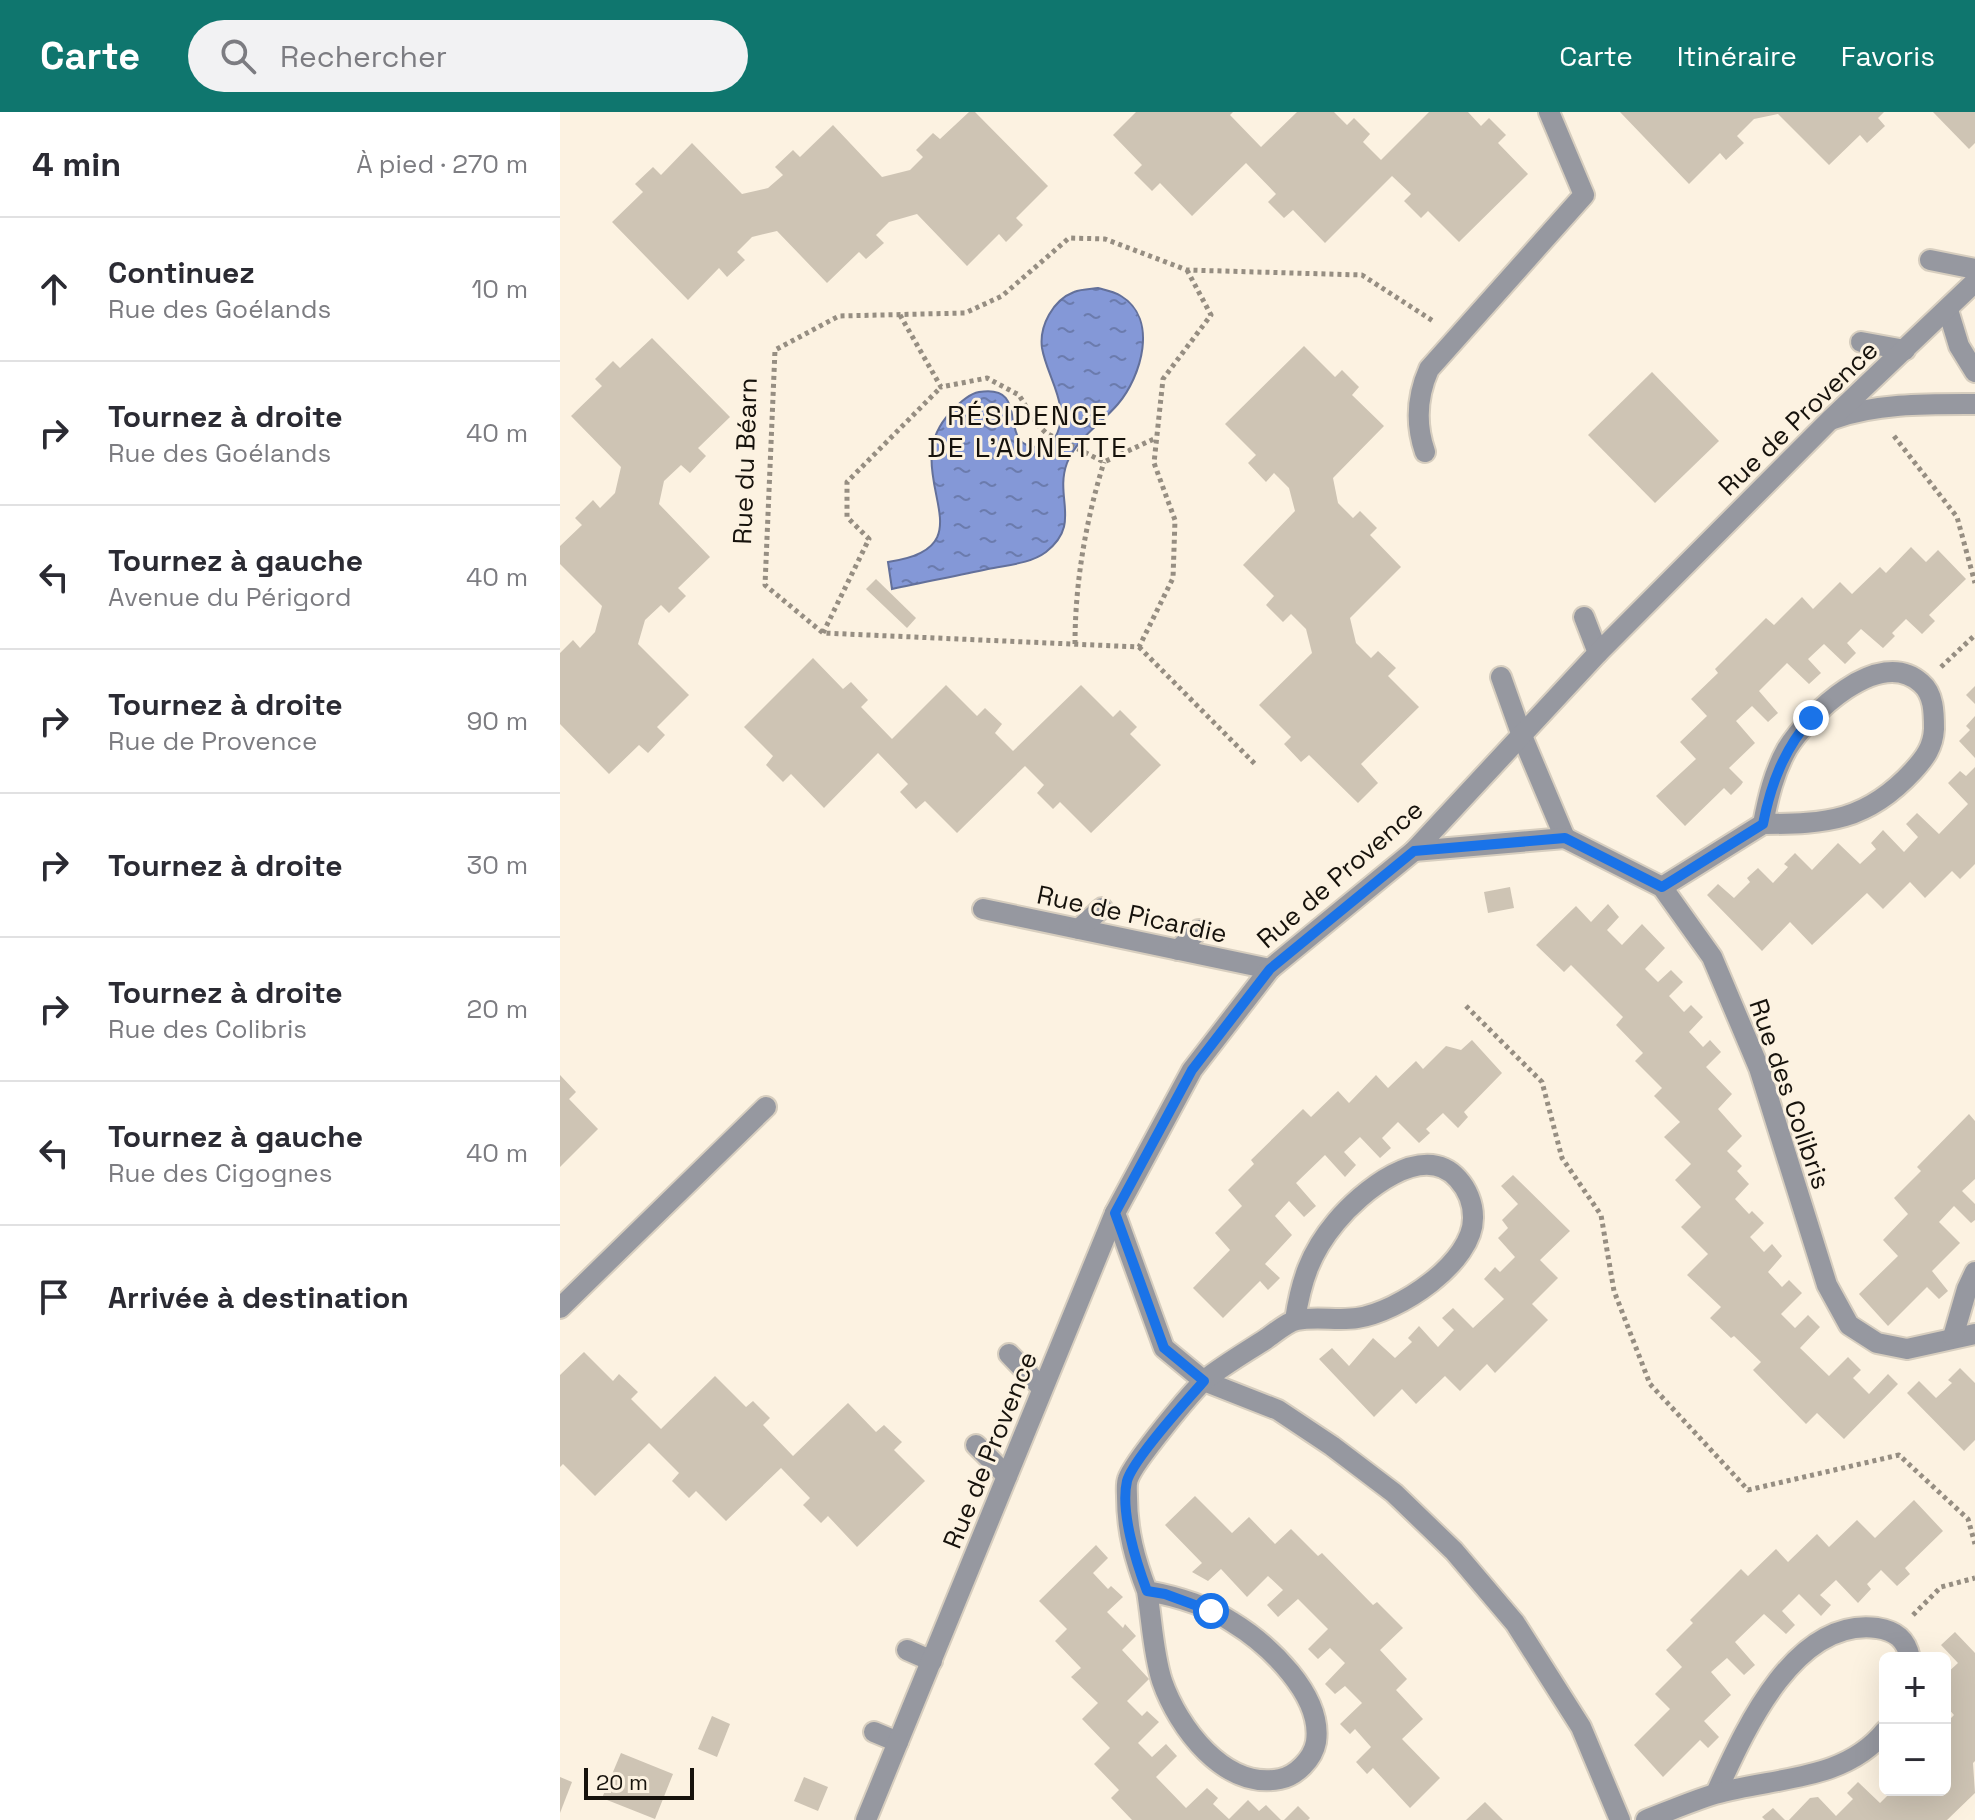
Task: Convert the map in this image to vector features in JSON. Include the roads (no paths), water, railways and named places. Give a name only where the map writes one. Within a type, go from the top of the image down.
[{"type":"street","points":[[1425,452],[1419,436],[1418,417],[1423,383],[1429,369],[1590,196],[1549,112]]},
{"type":"street","points":[[1930,260],[1975,269]]},
{"type":"street","name":"Rue de Provence","points":[[866,1820],[1115,1213],[1192,1070],[1270,969],[1414,851],[1598,653],[1829,421],[1975,282]]},
{"type":"street","points":[[1948,310],[1959,346],[1975,372]]},
{"type":"street","points":[[1861,342],[1905,350]]},
{"type":"street","points":[[1829,421],[1849,413],[1874,410],[1975,404]]},
{"type":"street","points":[[1584,617],[1598,653]]},
{"type":"street","points":[[1662,887],[1763,824],[1816,824],[1854,814],[1900,785],[1928,753],[1934,735],[1934,711],[1923,684],[1897,673],[1878,674],[1845,690],[1811,718],[1786,751],[1771,787],[1763,824]]},
{"type":"street","points":[[1414,851],[1565,838],[1501,677]]},
{"type":"street","name":"Rue des Colibris","points":[[1565,838],[1662,887],[1712,957],[1759,1068],[1827,1285],[1849,1325],[1877,1343],[1907,1349],[1975,1334]]},
{"type":"street","points":[[1079,929],[1102,908]]},
{"type":"street","name":"Rue de Picardie","points":[[983,909],[1270,969]]},
{"type":"street","points":[[1178,950],[1199,930]]},
{"type":"street","points":[[560,1308],[766,1107]]},
{"type":"street","points":[[1147,1591],[1187,1602],[1232,1621],[1261,1644],[1294,1678],[1310,1703],[1316,1742],[1310,1757],[1289,1777],[1274,1780],[1246,1776],[1225,1767],[1192,1735],[1177,1715],[1162,1679],[1147,1591],[1133,1552],[1127,1516],[1127,1479],[1151,1444],[1204,1381],[1295,1320],[1346,1319],[1373,1314],[1411,1297],[1441,1275],[1470,1235],[1474,1222],[1468,1193],[1454,1175],[1432,1165],[1414,1166],[1398,1171],[1364,1195],[1337,1221],[1304,1272],[1295,1320]]},
{"type":"street","points":[[1115,1213],[1164,1348],[1204,1381],[1278,1410],[1332,1446],[1394,1493],[1454,1551],[1515,1623],[1581,1727],[1620,1820]]},
{"type":"street","points":[[1953,1337],[1975,1272]]},
{"type":"street","points":[[1009,1354],[1042,1388]]},
{"type":"street","points":[[976,1445],[1007,1476]]},
{"type":"street","points":[[1716,1793],[1740,1740],[1770,1690],[1802,1655],[1842,1630],[1873,1628],[1895,1632],[1908,1652]]},
{"type":"street","points":[[907,1650],[932,1661]]},
{"type":"street","points":[[874,1732],[898,1742]]},
{"type":"street","points":[[1646,1820],[1716,1793],[1783,1781],[1826,1769],[1854,1758],[1879,1736]]},
{"type":"water","points":[[1098,288],[1119,295],[1133,306],[1143,333],[1142,348],[1134,379],[1126,393],[1077,446],[1067,463],[1063,488],[1065,521],[1057,542],[1040,556],[1025,562],[892,589],[888,562],[919,554],[935,541],[940,524],[931,459],[935,436],[950,413],[971,395],[995,392],[1005,397],[1019,438],[1027,445],[1041,447],[1055,438],[1061,415],[1042,348],[1045,323],[1054,307],[1066,296]]},
{"type":"district","name":"RÉSIDENCE DE L'AUNETTE","points":[[1028,431]]}]
